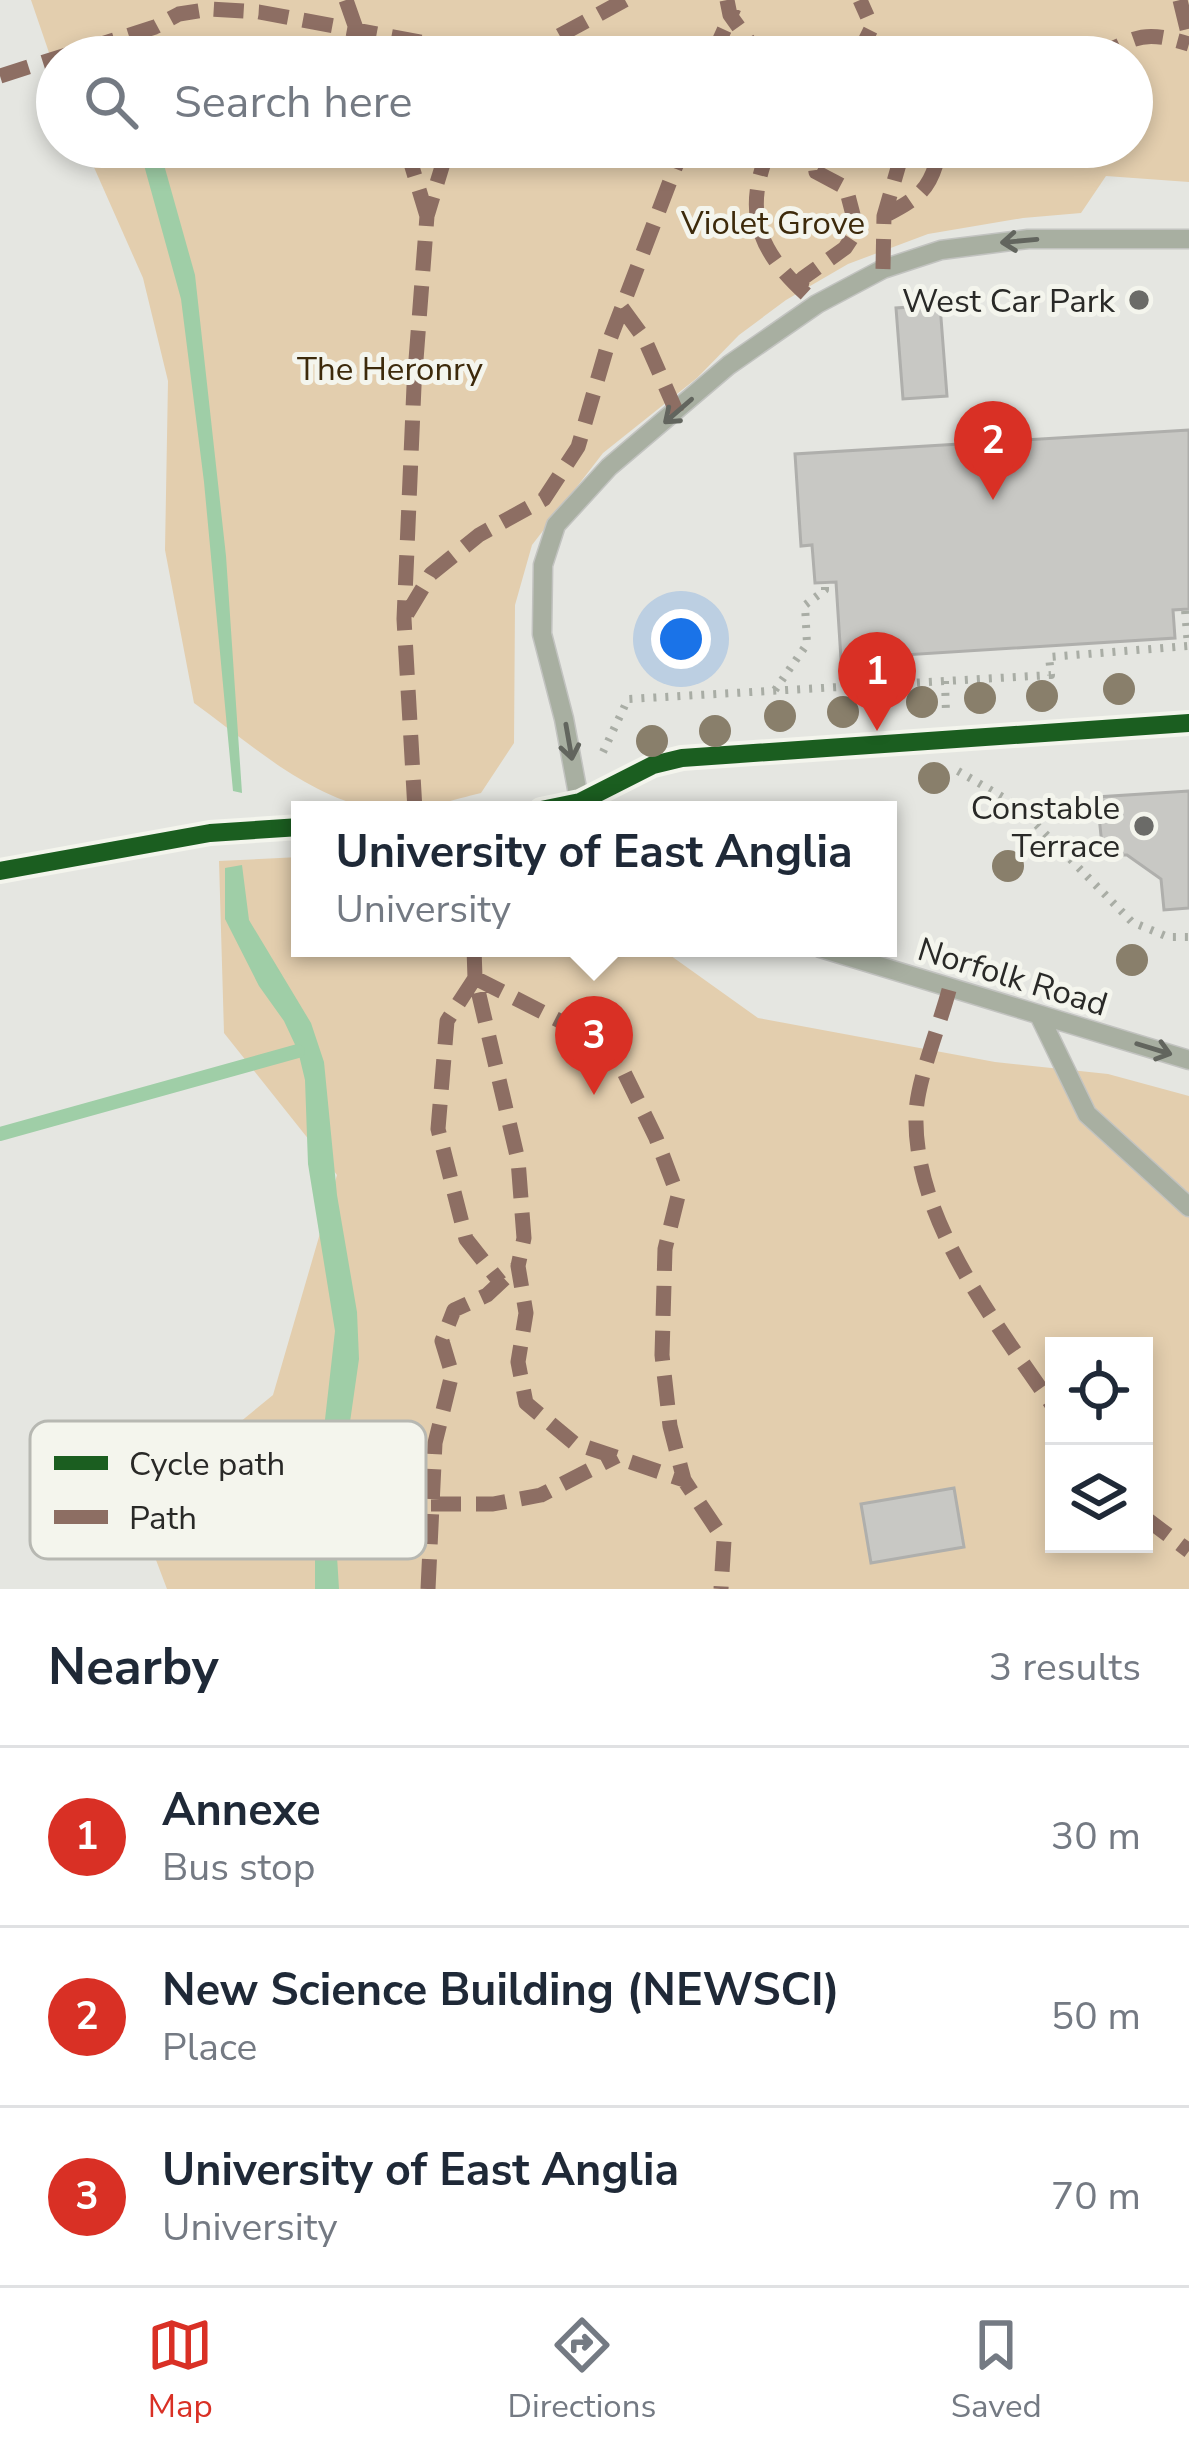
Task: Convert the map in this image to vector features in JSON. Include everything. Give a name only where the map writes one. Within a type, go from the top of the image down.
[{"type":"lane","points":[[579,801],[565,718],[542,634],[542,565],[556,525],[609,467],[729,365],[817,304],[883,269],[941,250],[1028,238],[1189,239]]},
{"type":"lane","points":[[589,801],[653,765],[682,758],[1189,723]]},
{"type":"lane","name":"Norfolk Road","points":[[850,957],[1189,1060]]},
{"type":"lane","points":[[1040,1015],[1087,1114],[1189,1208]]},
{"type":"path","points":[[774,692],[807,644],[806,605],[825,590],[825,583]]},
{"type":"path","points":[[628,699],[1051,675],[1049,657],[1188,646],[1185,610]]},
{"type":"path","points":[[945,680],[948,765],[1018,806],[1132,922],[1168,937],[1189,937]]},
{"type":"green space","name":"The Heronry","points":[[31,0],[1189,0],[1189,182],[1106,176],[1081,213],[928,234],[848,264],[786,300],[603,453],[532,545],[515,605],[514,743],[481,793],[450,801],[346,801],[305,782],[194,703],[165,550],[168,381],[143,278],[94,168],[1153,168],[1153,36],[43,36]]},
{"type":"green space","points":[[291,857],[291,957],[673,957],[758,1018],[995,1062],[1108,1074],[1189,1096],[1189,1589],[167,1589],[156,1559],[426,1559],[426,1421],[241,1421],[273,1395],[337,1175],[224,1033],[219,861]]},
{"type":"shaded area","points":[[145,168],[165,168],[195,275],[226,556],[242,793],[233,791],[204,482],[181,299]]},
{"type":"shaded area","points":[[242,865],[249,920],[311,1023],[324,1062],[337,1195],[357,1312],[359,1359],[350,1421],[325,1421],[335,1331],[308,1164],[305,1080],[284,1021],[259,986],[225,919],[225,868]]},
{"type":"shaded area","points":[[315,1559],[337,1559],[339,1589],[315,1589]]},
{"type":"building","points":[[940,305],[947,396],[903,399],[896,308]]},
{"type":"building","points":[[1189,430],[1189,609],[1173,610],[1175,638],[841,659],[836,582],[815,583],[812,545],[801,546],[795,454]]},
{"type":"building","name":"Constable Terrace","points":[[1189,791],[1189,908],[1164,910],[1161,879],[1127,855],[1103,855],[1097,797]]},
{"type":"building","points":[[954,1488],[964,1547],[871,1563],[861,1504]]},
{"type":"waterway","points":[[0,1134],[298,1051]]},
{"type":"marked path","points":[[346,0],[359,36]]},
{"type":"marked path","points":[[559,36],[625,0]]},
{"type":"marked path","points":[[727,0],[730,15],[745,36]]},
{"type":"marked path","points":[[860,0],[872,27],[868,36]]},
{"type":"marked path","points":[[1180,0],[1189,37]]},
{"type":"marked path","points":[[721,36],[734,8]]},
{"type":"marked path","points":[[127,36],[179,14],[210,9],[259,12],[388,36]]},
{"type":"marked path","points":[[1153,36],[1189,44]]},
{"type":"marked path","points":[[0,76],[36,65]]},
{"type":"marked path","points":[[412,168],[427,216]]},
{"type":"marked path","points":[[414,801],[404,619],[427,216],[442,168]]},
{"type":"marked path","points":[[407,614],[431,574],[479,535],[544,499],[578,447],[607,347],[675,168]]},
{"type":"marked path","points":[[762,168],[757,194],[761,234],[782,269],[817,304]]},
{"type":"marked path","points":[[800,290],[803,278],[845,248],[857,230],[846,188],[816,168]]},
{"type":"marked path","points":[[883,269],[884,216],[898,168]]},
{"type":"marked path","points":[[884,216],[923,190],[934,168]]},
{"type":"marked path","points":[[622,308],[644,338],[677,413]]},
{"type":"marked path","points":[[474,957],[475,978],[518,1160],[524,1238],[518,1266],[526,1313],[518,1362],[526,1403],[574,1443],[684,1480]]},
{"type":"marked path","points":[[475,978],[570,1026],[620,1064],[656,1138],[678,1196],[665,1249],[662,1355],[670,1426],[684,1480],[724,1540],[721,1589]]},
{"type":"marked path","points":[[475,978],[447,1021],[438,1129],[466,1239],[500,1282]]},
{"type":"marked path","points":[[949,990],[917,1101],[919,1154],[928,1193],[962,1269],[1045,1395]]},
{"type":"marked path","points":[[428,1589],[435,1443],[452,1374],[442,1341],[454,1310],[487,1295],[518,1266]]},
{"type":"marked path","points":[[431,1504],[493,1504],[541,1495],[617,1456]]},
{"type":"marked path","points":[[1153,1524],[1189,1551]]},
{"type":"cycle path","points":[[582,801],[653,765],[682,758],[1189,723]]},
{"type":"cycle path","points":[[0,871],[210,833],[291,828]]},
{"type":"place","name":"West Car Park","points":[[1139,300]]},
{"type":"place","name":"New Science Building (NEWSCI)","points":[[993,500]]},
{"type":"place","name":"Annexe","points":[[877,731]]},
{"type":"place","name":"Constable Terrace","points":[[1144,826]]},
{"type":"place","name":"University of East Anglia","points":[[594,1095]]},
{"type":"park label","name":"Violet Grove","points":[[773,222]]}]
